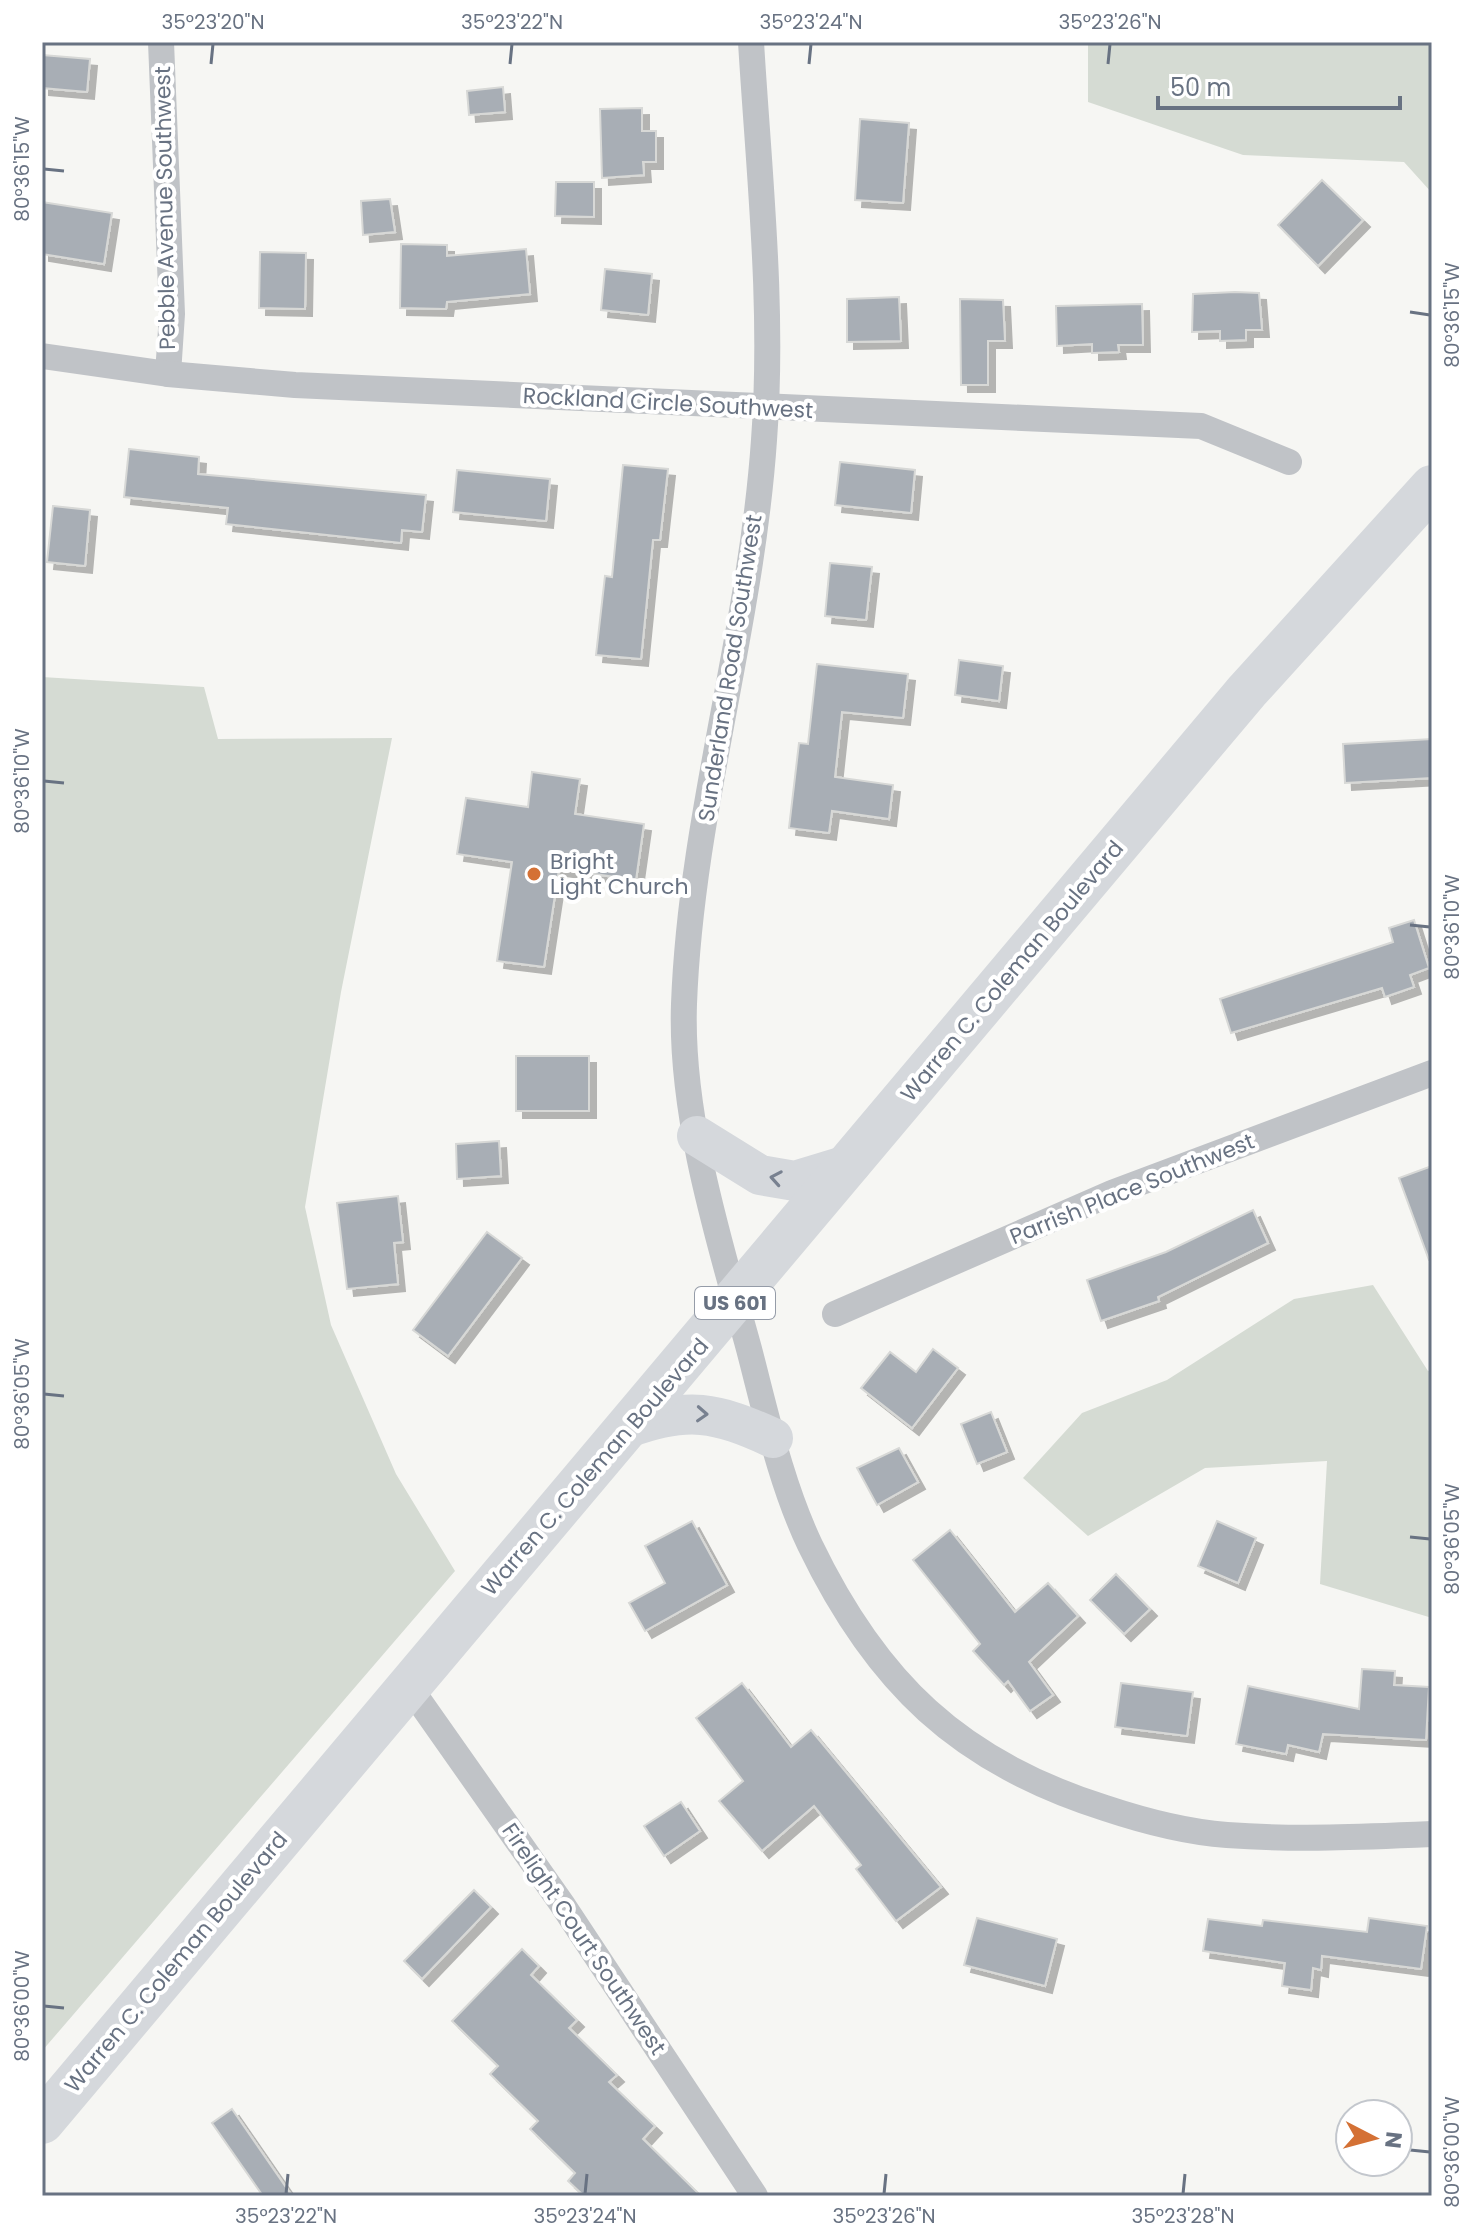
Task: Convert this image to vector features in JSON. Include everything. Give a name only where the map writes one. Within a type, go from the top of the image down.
[{"type":"highway","name":"Warren C. Coleman Boulevard","points":[[42,2122],[408,1685],[736,1302],[1247,691],[1432,487]]},
{"type":"main road","points":[[697,1136],[760,1175],[795,1181],[851,1164]]},
{"type":"main road","points":[[628,1428],[662,1415],[708,1413],[773,1438]]},
{"type":"street","name":"Pebble Avenue Southwest","points":[[161,42],[172,314],[168,374]]},
{"type":"street","name":"Sunderland Road Southwest","points":[[751,42],[765,297],[765,409],[745,594],[695,888],[684,1001],[685,1057],[697,1136],[736,1302],[773,1438],[807,1539],[840,1602],[886,1667],[921,1707],[987,1759],[1055,1792],[1138,1819],[1222,1835],[1325,1838],[1432,1834]]},
{"type":"street","name":"Rockland Circle Southwest","points":[[42,356],[168,374],[295,385],[765,409],[1201,426],[1289,462]]},
{"type":"street","name":"Parrish Place Southwest","points":[[835,1314],[1112,1193],[1432,1073]]},
{"type":"street","name":"Firelight Court Southwest","points":[[408,1685],[562,1904],[755,2196]]},
{"type":"shaded area","points":[[1088,42],[1432,42],[1432,193],[1404,162],[1243,155],[1088,102]]},
{"type":"shaded area","points":[[42,677],[204,687],[218,739],[392,738],[341,992],[305,1207],[331,1325],[396,1474],[455,1571],[42,2051]]},
{"type":"shaded area","points":[[1373,1285],[1428,1371],[1432,1371],[1432,1618],[1320,1584],[1327,1461],[1205,1468],[1088,1536],[1023,1478],[1082,1413],[1167,1380],[1294,1299]]},
{"type":"building","points":[[42,55],[90,59],[87,92],[42,88]]},
{"type":"building","points":[[503,87],[505,112],[469,115],[467,91]]},
{"type":"building","points":[[642,108],[642,131],[656,131],[656,162],[643,162],[644,175],[602,178],[600,109]]},
{"type":"building","points":[[860,119],[909,123],[903,203],[855,200]]},
{"type":"building","points":[[1322,180],[1363,220],[1318,266],[1278,225]]},
{"type":"building","points":[[556,182],[594,182],[594,217],[555,216]]},
{"type":"building","points":[[390,199],[395,232],[363,235],[361,201]]},
{"type":"building","points":[[42,202],[112,213],[104,264],[42,254]]},
{"type":"building","points":[[401,244],[447,245],[447,256],[526,249],[530,294],[447,302],[446,309],[400,308]]},
{"type":"building","points":[[260,252],[306,253],[305,309],[259,308]]},
{"type":"building","points":[[605,269],[652,274],[648,315],[601,310]]},
{"type":"building","points":[[1259,293],[1262,330],[1246,330],[1246,340],[1220,341],[1220,331],[1192,332],[1193,294]]},
{"type":"building","points":[[899,297],[901,341],[847,342],[847,299]]},
{"type":"building","points":[[960,299],[1003,300],[1005,341],[988,341],[988,385],[961,385]]},
{"type":"building","points":[[1142,304],[1143,345],[1118,345],[1119,352],[1092,353],[1092,344],[1057,346],[1056,306]]},
{"type":"building","points":[[129,449],[199,457],[198,474],[426,495],[422,532],[402,530],[401,543],[226,524],[228,508],[124,497]]},
{"type":"building","points":[[840,462],[915,470],[911,513],[835,505]]},
{"type":"building","points":[[623,465],[668,469],[660,540],[653,540],[641,659],[596,655],[605,576],[612,577]]},
{"type":"building","points":[[457,470],[550,479],[546,521],[453,512]]},
{"type":"building","points":[[53,506],[90,510],[85,566],[47,562]]},
{"type":"building","points":[[830,563],[872,567],[866,620],[825,616]]},
{"type":"building","points":[[959,660],[1003,666],[999,701],[955,695]]},
{"type":"building","points":[[817,664],[908,674],[903,718],[842,712],[835,777],[893,785],[889,819],[832,811],[829,833],[789,828],[799,743],[808,744]]},
{"type":"building","points":[[1432,739],[1432,778],[1345,783],[1343,744]]},
{"type":"building","name":"Bright Light Church","points":[[532,772],[580,779],[575,814],[644,824],[636,880],[559,869],[544,967],[497,961],[512,862],[457,854],[466,798],[528,807]]},
{"type":"building","points":[[1414,920],[1429,968],[1410,975],[1414,987],[1385,997],[1382,988],[1231,1033],[1220,999],[1393,942],[1389,928]]},
{"type":"building","points":[[516,1056],[589,1056],[589,1111],[516,1111]]},
{"type":"building","points":[[499,1141],[501,1176],[457,1179],[456,1144]]},
{"type":"building","points":[[1432,1166],[1432,1260],[1429,1260],[1399,1178]]},
{"type":"building","points":[[398,1196],[403,1242],[394,1243],[398,1284],[347,1289],[337,1203]]},
{"type":"building","points":[[1253,1210],[1268,1243],[1158,1297],[1159,1301],[1101,1321],[1087,1280],[1166,1252]]},
{"type":"building","points":[[487,1232],[522,1258],[448,1356],[413,1330]]},
{"type":"building","points":[[933,1349],[958,1368],[912,1428],[861,1388],[890,1352],[916,1372]]},
{"type":"building","points":[[991,1412],[1007,1452],[977,1464],[961,1424]]},
{"type":"building","points":[[899,1448],[918,1482],[877,1505],[857,1468]]},
{"type":"building","points":[[692,1521],[727,1585],[645,1631],[629,1603],[665,1583],[645,1546]]},
{"type":"building","points":[[1217,1521],[1256,1538],[1238,1583],[1198,1566]]},
{"type":"building","points":[[950,1530],[1015,1612],[1048,1583],[1078,1616],[1029,1662],[1053,1695],[1030,1711],[1008,1681],[1004,1685],[973,1651],[980,1644],[913,1560]]},
{"type":"building","points":[[1116,1574],[1150,1609],[1124,1634],[1090,1600]]},
{"type":"building","points":[[1362,1669],[1395,1671],[1394,1685],[1429,1687],[1426,1740],[1323,1734],[1319,1752],[1288,1745],[1286,1754],[1236,1744],[1248,1686],[1359,1709]]},
{"type":"building","points":[[742,1683],[791,1747],[811,1730],[941,1887],[896,1921],[856,1869],[861,1865],[814,1806],[762,1851],[719,1801],[743,1781],[696,1718]]},
{"type":"building","points":[[1121,1683],[1193,1692],[1187,1736],[1115,1727]]},
{"type":"building","points":[[681,1802],[700,1831],[664,1856],[644,1826]]},
{"type":"building","points":[[474,1890],[491,1907],[422,1979],[404,1961]]},
{"type":"building","points":[[977,1918],[1057,1939],[1045,1986],[964,1965]]},
{"type":"building","points":[[1369,1918],[1427,1926],[1421,1969],[1322,1956],[1321,1970],[1313,1968],[1311,1990],[1282,1986],[1285,1963],[1203,1951],[1208,1919],[1262,1926],[1263,1920],[1367,1932]]},
{"type":"building","points":[[522,1949],[539,1966],[531,1975],[577,2020],[569,2028],[617,2075],[609,2082],[655,2126],[643,2139],[701,2196],[584,2196],[568,2181],[575,2173],[530,2129],[538,2121],[490,2074],[498,2066],[452,2021]]},
{"type":"building","points":[[232,2109],[292,2196],[263,2196],[212,2123]]},
{"type":"place","name":"Bright Light Church","points":[[534,874]]}]
